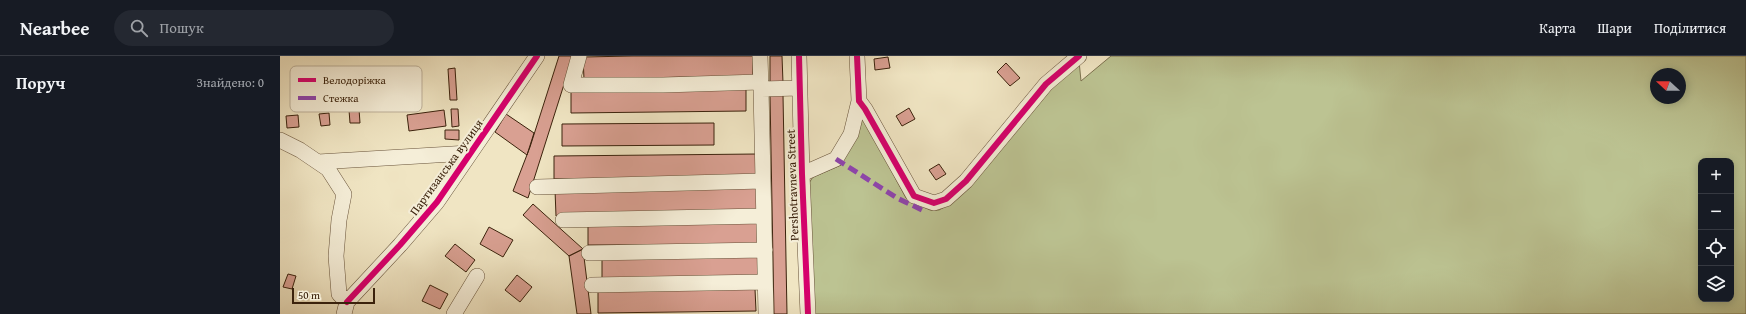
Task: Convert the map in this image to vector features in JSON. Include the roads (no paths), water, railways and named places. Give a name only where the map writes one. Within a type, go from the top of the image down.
[{"type":"street","name":"Партизанська вулиця","points":[[345,308],[437,202],[469,153],[537,56]]},
{"type":"street","points":[[579,56],[571,85],[760,86],[800,88]]},
{"type":"street","points":[[760,56],[766,314]]},
{"type":"street","name":"Pershotravneva Street","points":[[799,56],[808,314]]},
{"type":"street","points":[[802,174],[836,159],[851,134],[859,101],[857,56]]},
{"type":"street","points":[[859,101],[914,196],[934,203],[946,199],[966,181],[1046,84],[1079,56]]},
{"type":"street","points":[[280,140],[300,150],[328,169],[344,194],[339,220],[336,256],[340,294],[345,308]]},
{"type":"street","points":[[318,162],[469,153]]},
{"type":"street","points":[[537,187],[762,181]]},
{"type":"street","points":[[563,220],[763,216]]},
{"type":"street","points":[[589,253],[765,250]]},
{"type":"street","points":[[454,314],[477,276]]},
{"type":"street","points":[[592,286],[765,282]]}]
